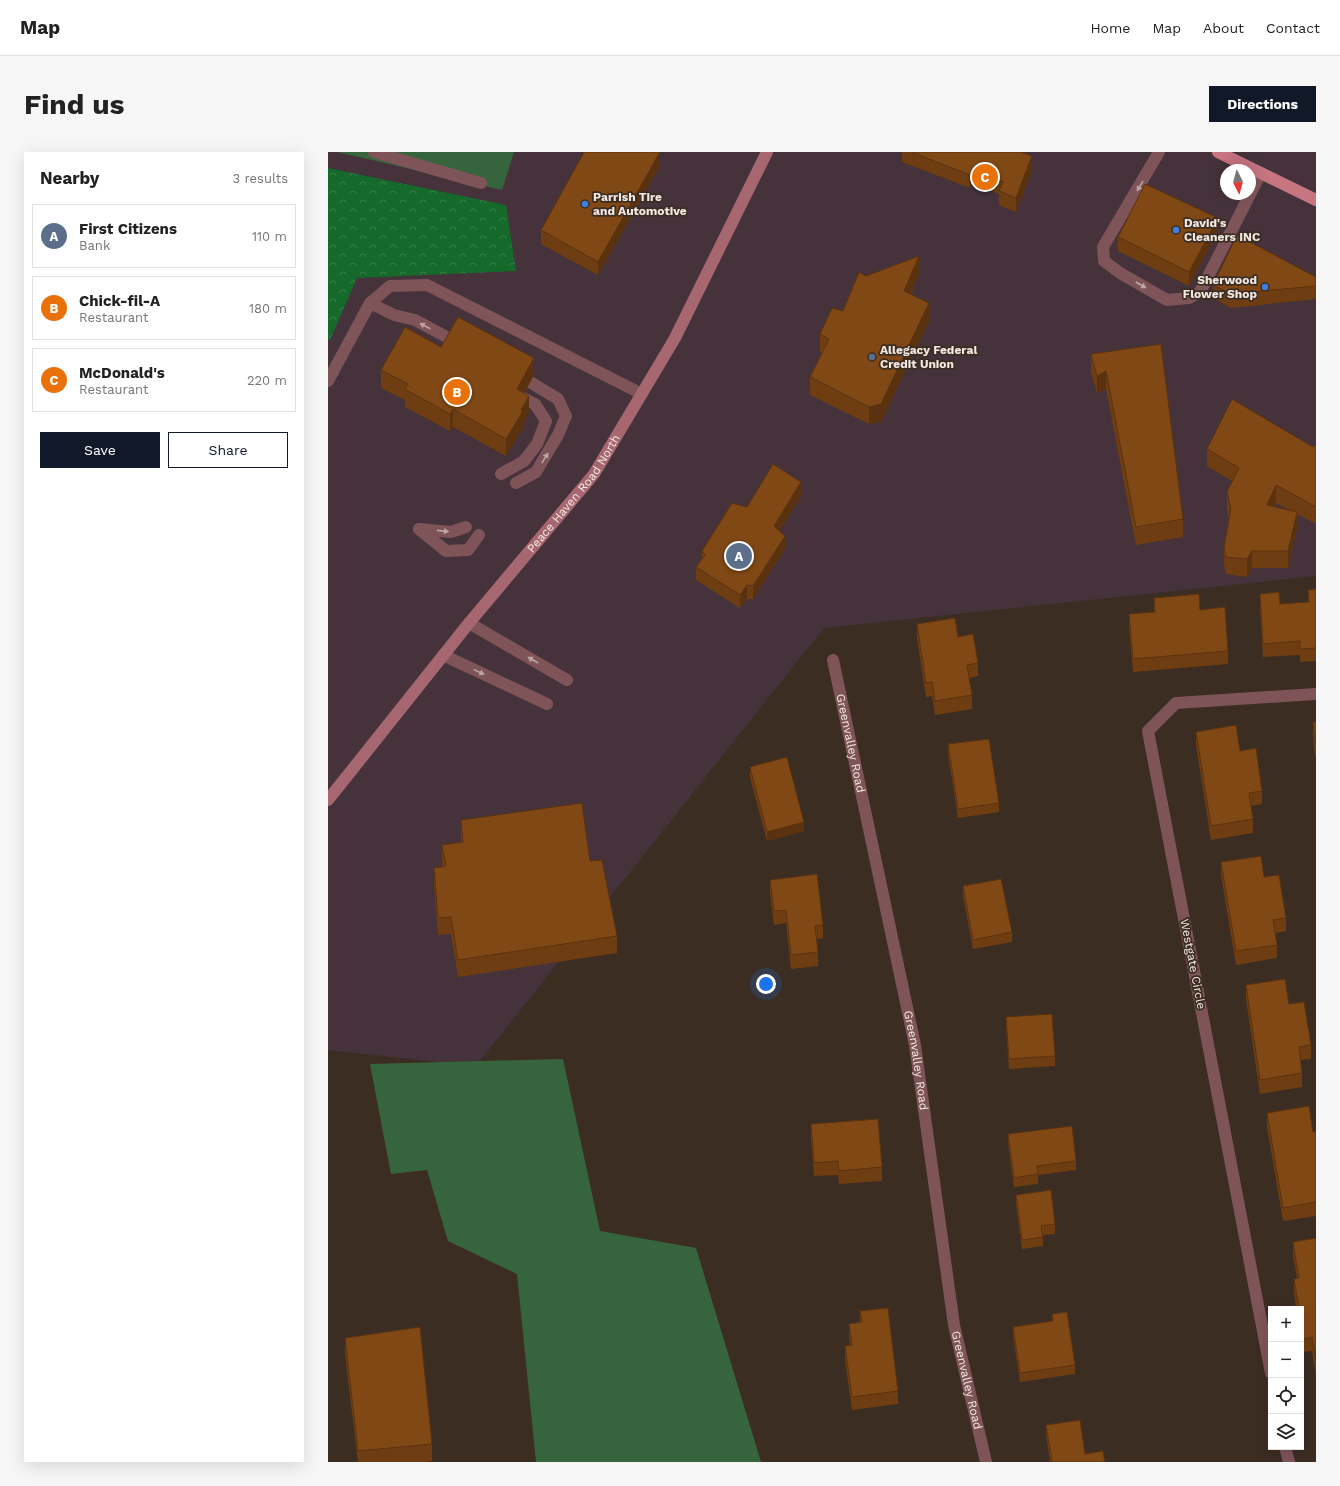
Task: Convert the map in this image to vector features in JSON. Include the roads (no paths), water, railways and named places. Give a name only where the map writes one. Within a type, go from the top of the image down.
[{"type":"main road","name":"Peace Haven Road North","points":[[328,800],[469,623],[594,474],[675,338],[767,152]]},
{"type":"main road","points":[[1218,152],[1316,200]]},
{"type":"street","points":[[374,152],[481,183]]},
{"type":"street","points":[[1159,152],[1103,247],[1104,261],[1120,273],[1167,300],[1189,298],[1200,292],[1261,173]]},
{"type":"street","points":[[328,381],[370,303],[390,286],[427,285],[642,394]]},
{"type":"street","points":[[370,303],[394,315],[415,320],[454,341]]},
{"type":"street","points":[[394,315],[409,332]]},
{"type":"street","points":[[516,482],[536,472],[558,435],[566,416],[558,399],[530,382]]},
{"type":"street","points":[[501,474],[524,461],[537,444],[546,421],[534,404],[521,397]]},
{"type":"street","points":[[466,527],[452,532],[419,529],[446,551],[468,550],[479,536]]},
{"type":"street","points":[[469,623],[567,680]]},
{"type":"street","points":[[444,655],[547,704]]},
{"type":"street","name":"Greenvalley Road","points":[[833,660],[915,1045],[954,1324],[986,1462]]},
{"type":"street","name":"Westgate Circle","points":[[1268,1357],[1148,731],[1176,703],[1316,694]]},
{"type":"street","points":[[1286,1450],[1289,1462]]},
{"type":"place","name":"McDonald's","points":[[985,177]]},
{"type":"place","name":"Parrish Tire and Automotive","points":[[585,204]]},
{"type":"place","name":"David's Cleaners INC","points":[[1176,230]]},
{"type":"place","name":"Sherwood Flower Shop","points":[[1265,287]]},
{"type":"place","name":"Allegacy Federal Credit Union","points":[[872,357]]},
{"type":"place","name":"Chick-fil-A","points":[[457,392]]},
{"type":"place","name":"First Citizens","points":[[739,556]]}]
